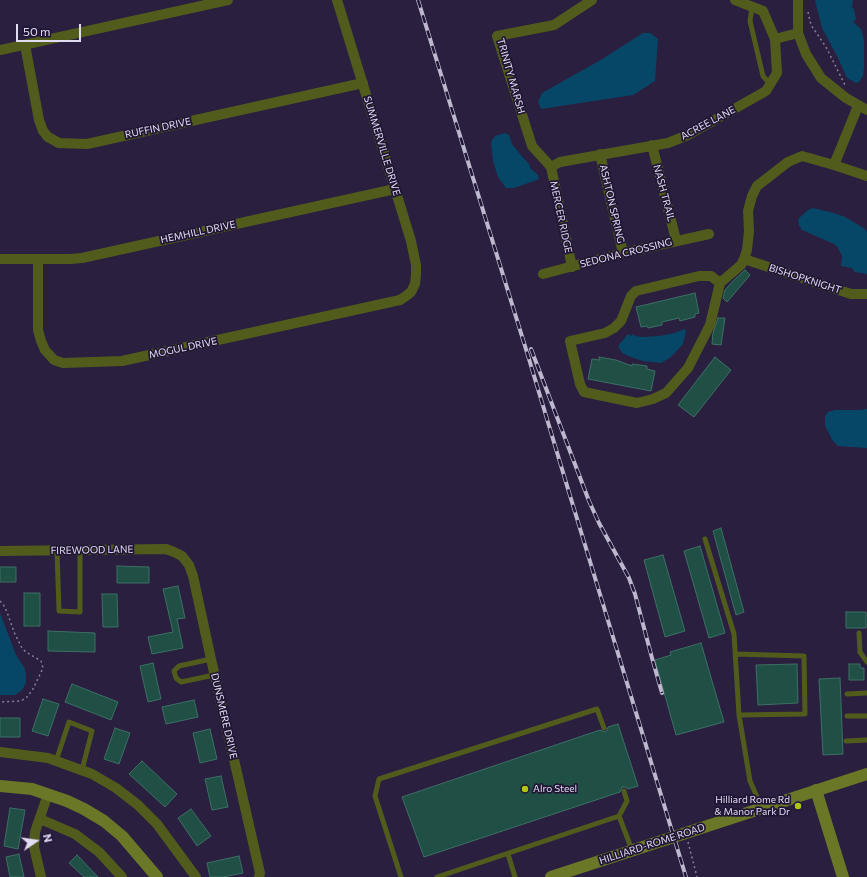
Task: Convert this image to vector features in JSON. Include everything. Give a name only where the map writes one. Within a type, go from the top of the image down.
[{"type":"main road","name":"HILLIARD-ROME ROAD","points":[[551,877],[566,875],[632,850],[867,774]]},
{"type":"main road","points":[[0,786],[32,789],[48,794],[84,810],[104,821],[122,836],[157,877]]},
{"type":"main road","points":[[816,790],[843,877]]},
{"type":"street","points":[[0,50],[228,0]]},
{"type":"street","name":"SUMMERVILLE DRIVE","points":[[337,0],[411,241],[416,265],[415,284],[411,292]]},
{"type":"street","name":"TRINITY MARSH","points":[[551,167],[532,146],[497,36],[554,25],[592,0]]},
{"type":"street","points":[[735,0],[763,11],[775,39],[798,33]]},
{"type":"street","points":[[798,0],[798,33],[806,54],[821,78],[846,98],[862,108],[834,165]]},
{"type":"street","name":"ACREE LANE","points":[[551,167],[560,162],[668,143],[688,135],[766,91],[777,73],[775,39]]},
{"type":"street","name":"RUFFIN DRIVE","points":[[25,45],[39,120],[48,137],[59,143],[87,144],[363,83]]},
{"type":"street","name":"NASH TRAIL","points":[[652,145],[676,240]]},
{"type":"street","name":"ASHTON SPRING","points":[[600,154],[623,253]]},
{"type":"street","points":[[720,282],[710,276],[699,276],[636,291],[631,296],[621,321],[614,328],[605,333],[570,341],[580,384],[584,392],[637,403],[653,399],[666,393],[688,368],[696,356],[710,325],[720,282],[741,266],[744,259],[749,231],[748,211],[752,196],[757,186],[788,162],[802,156],[867,176]]},
{"type":"street","name":"MERCER RIDGE","points":[[551,167],[572,267]]},
{"type":"street","name":"HEMHILL DRIVE","points":[[0,259],[82,258],[395,189]]},
{"type":"street","name":"SEDONA CROSSING","points":[[543,274],[676,240],[709,234]]},
{"type":"street","name":"MOGUL DRIVE","points":[[38,259],[38,330],[40,341],[45,350],[54,360],[63,363],[122,361],[400,300],[411,292]]},
{"type":"street","name":"BISHOPKNIGHT","points":[[744,259],[851,294],[867,294]]},
{"type":"street","name":"FIREWOOD LANE","points":[[0,551],[166,549],[182,556]]},
{"type":"street","name":"DUNSMERE DRIVE","points":[[182,556],[189,566],[193,576],[210,659],[260,873],[259,877]]},
{"type":"street","points":[[0,752],[48,758],[92,774],[116,788],[138,805],[157,824],[196,877]]},
{"type":"street","points":[[41,877],[34,847],[35,832],[48,794]]},
{"type":"street","points":[[40,819],[75,834],[99,852],[122,877]]},
{"type":"lane","points":[[752,7],[750,21],[763,76],[770,84]]},
{"type":"lane","points":[[705,539],[734,634],[739,715],[750,781],[762,808]]},
{"type":"lane","points":[[57,550],[59,611],[80,612],[80,550]]},
{"type":"lane","points":[[859,634],[860,652],[867,662]]},
{"type":"lane","points":[[735,654],[804,656],[805,714],[739,715]]},
{"type":"lane","points":[[210,659],[179,666],[174,671],[176,678],[181,682],[214,675]]},
{"type":"lane","points":[[847,694],[867,693]]},
{"type":"lane","points":[[402,877],[375,796],[379,779],[597,709],[604,728]]},
{"type":"lane","points":[[847,716],[867,716]]},
{"type":"lane","points":[[56,761],[69,722],[92,731],[82,770]]},
{"type":"lane","points":[[846,741],[867,740]]},
{"type":"lane","points":[[624,791],[627,801],[620,816],[632,850]]},
{"type":"lane","points":[[437,877],[620,816]]},
{"type":"lane","points":[[508,854],[515,877]]},
{"type":"path","points":[[807,9],[812,25],[826,47],[842,81],[847,87]]},
{"type":"path","points":[[0,601],[7,612],[14,632],[22,648],[41,661],[43,668],[33,690],[27,697],[21,701],[0,702]]},
{"type":"path","points":[[685,833],[697,877]]},
{"type":"water","points":[[815,0],[853,0],[852,8],[854,9],[856,19],[853,22],[861,29],[864,40],[864,68],[863,76],[859,82],[856,83],[847,78],[822,28]]},
{"type":"water","points":[[643,33],[650,33],[658,39],[655,81],[633,95],[541,109],[538,102],[542,93],[599,61]]},
{"type":"water","points":[[505,133],[509,135],[512,144],[529,164],[531,169],[538,175],[539,178],[537,180],[514,188],[506,188],[498,177],[493,161],[491,142],[495,136]]},
{"type":"water","points":[[813,208],[845,217],[865,229],[867,232],[867,274],[855,272],[852,268],[841,266],[842,256],[834,244],[802,230],[798,219],[808,210]]},
{"type":"water","points":[[684,329],[686,331],[683,344],[671,357],[661,363],[643,361],[631,357],[622,353],[618,346],[628,334],[631,336],[634,334],[635,336],[642,337],[659,336],[675,333]]},
{"type":"water","points":[[867,409],[867,448],[838,446],[833,441],[825,426],[825,416],[828,412],[835,410]]},
{"type":"water","points":[[0,613],[16,655],[24,667],[26,674],[26,683],[22,690],[15,695],[0,695]]},
{"type":"building","points":[[745,270],[750,275],[727,302],[723,298],[725,290]]},
{"type":"building","points":[[695,293],[699,313],[695,314],[695,317],[680,321],[679,318],[662,322],[662,325],[648,328],[647,326],[641,327],[636,307]]},
{"type":"building","points":[[718,318],[725,318],[721,345],[712,344],[713,333]]},
{"type":"building","points":[[599,357],[616,360],[632,366],[632,364],[647,366],[647,369],[655,371],[651,391],[588,379],[592,359],[600,360]]},
{"type":"building","points":[[715,357],[731,370],[694,417],[678,405]]},
{"type":"building","points":[[721,528],[744,612],[736,615],[713,531]]},
{"type":"building","points":[[700,546],[725,633],[709,638],[684,551]]},
{"type":"building","points":[[663,555],[685,631],[665,637],[644,560]]},
{"type":"building","points":[[117,566],[149,567],[149,583],[117,583]]},
{"type":"building","points":[[0,567],[16,567],[16,582],[0,582]]},
{"type":"building","points":[[178,586],[185,618],[177,619],[183,648],[152,654],[148,637],[173,632],[163,589]]},
{"type":"building","points":[[24,593],[40,593],[40,626],[24,626]]},
{"type":"building","points":[[102,594],[117,594],[118,627],[103,627]]},
{"type":"building","points":[[846,612],[866,612],[866,628],[846,628]]},
{"type":"building","points":[[48,631],[95,633],[95,652],[48,651]]},
{"type":"building","points":[[701,643],[724,722],[676,735],[655,660],[671,655],[670,652]]},
{"type":"building","points":[[153,663],[161,699],[148,702],[140,666]]},
{"type":"building","points":[[797,664],[798,703],[758,705],[756,665]]},
{"type":"building","points":[[849,664],[860,664],[860,668],[864,668],[864,680],[849,680]]},
{"type":"building","points":[[840,678],[843,754],[823,755],[819,679]]},
{"type":"building","points":[[72,684],[118,702],[111,720],[65,702]]},
{"type":"building","points":[[43,699],[59,704],[48,736],[32,731]]},
{"type":"building","points":[[194,700],[198,717],[166,724],[162,707]]},
{"type":"building","points":[[0,718],[20,718],[20,737],[0,737]]},
{"type":"building","name":"Alro Steel","points":[[618,724],[638,786],[628,789],[622,787],[620,792],[424,857],[402,797],[600,730],[605,732],[608,727]]},
{"type":"building","points":[[115,728],[130,733],[119,764],[104,759]]},
{"type":"building","points":[[210,729],[217,759],[200,763],[193,733]]},
{"type":"building","points":[[142,761],[177,794],[165,807],[129,774]]},
{"type":"building","points":[[221,776],[228,807],[212,810],[205,779]]},
{"type":"building","points":[[10,808],[25,810],[18,849],[4,846]]},
{"type":"building","points":[[191,809],[211,836],[197,846],[178,818]]},
{"type":"building","points":[[19,854],[24,877],[10,877],[6,857]]},
{"type":"building","points":[[77,855],[98,877],[84,877],[69,863]]},
{"type":"building","points":[[239,856],[243,873],[223,877],[210,877],[207,863]]},
{"type":"railway","points":[[418,0],[529,359],[686,877]]},
{"type":"railway","points":[[531,349],[589,501],[599,523],[629,578],[635,594],[662,693]]},
{"type":"place","name":"Alro Steel","points":[[525,789]]},
{"type":"place","name":"Hilliard Rome Rd & Manor Park Dr","points":[[798,806]]}]
